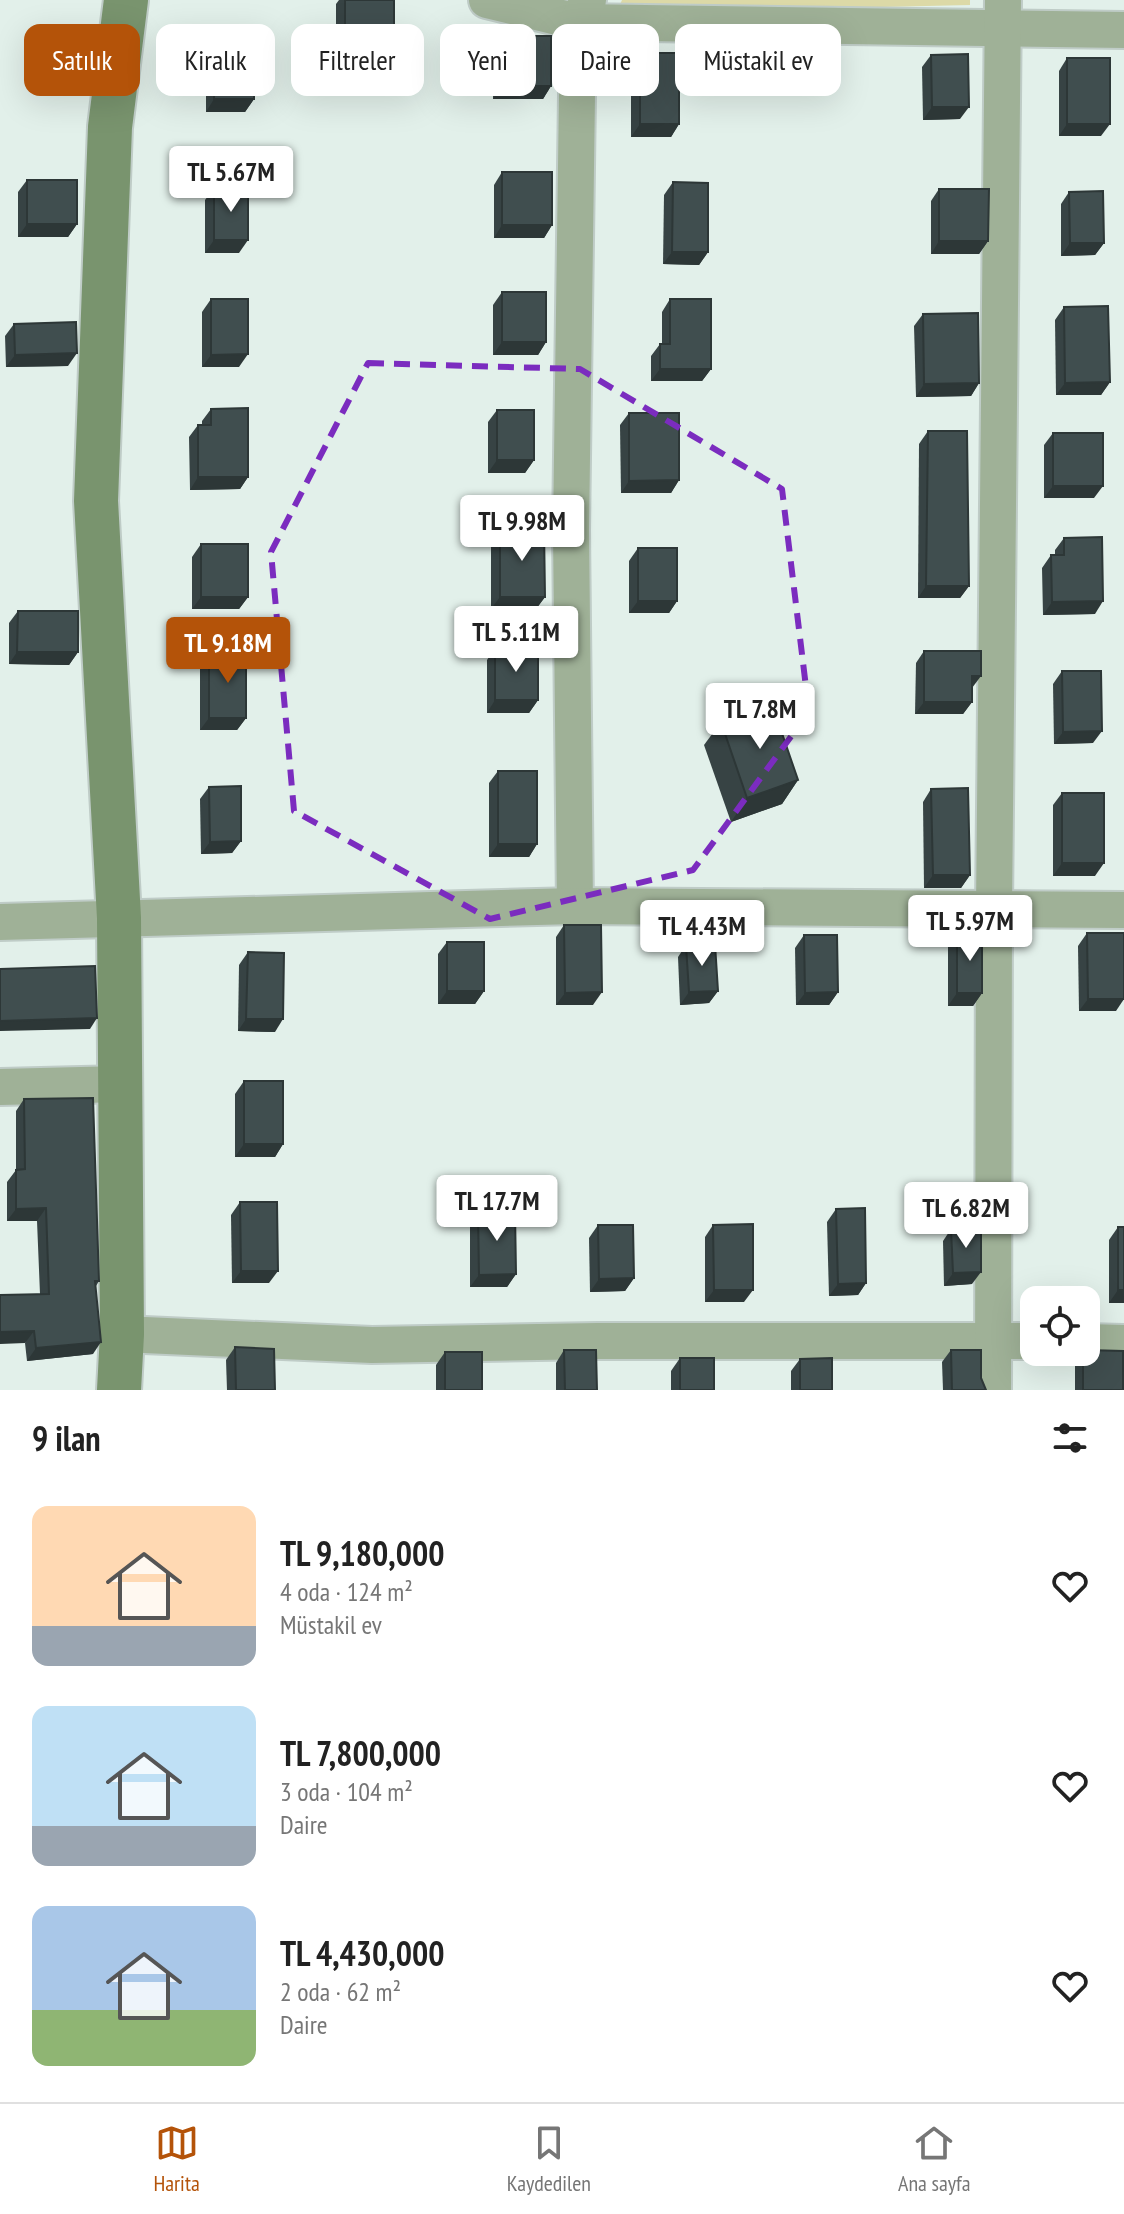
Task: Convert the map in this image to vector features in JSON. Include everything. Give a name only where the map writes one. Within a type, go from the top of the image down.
[{"type":"street","points":[[119,1390],[122,1334],[122,1084],[119,918],[96,501],[110,127],[126,0]]},
{"type":"street","points":[[487,0],[583,11],[1004,14],[1124,30]]},
{"type":"street","points":[[575,906],[571,530],[583,11]]},
{"type":"street","points":[[993,1390],[994,909],[1004,14]]},
{"type":"street","points":[[0,922],[575,906],[1124,910]]},
{"type":"street","points":[[0,1087],[122,1084]]},
{"type":"street","points":[[122,1334],[372,1345],[598,1341],[1020,1341]]},
{"type":"street","points":[[1100,1342],[1124,1343]]},
{"type":"highlighted area","points":[[368,363],[580,369],[782,489],[809,712],[693,870],[490,919],[294,811],[271,552]]},
{"type":"shaded area","points":[[622,0],[970,0],[970,5],[616,13]]},
{"type":"building","points":[[345,0],[394,0],[394,24],[345,24]]},
{"type":"building","points":[[536,36],[551,36],[551,86],[536,86]]},
{"type":"building","points":[[659,53],[675,53],[675,96],[679,96],[679,124],[640,124],[640,96],[659,96]]},
{"type":"building","points":[[968,54],[969,107],[932,107],[931,55]]},
{"type":"building","points":[[1067,58],[1110,58],[1110,124],[1067,124]]},
{"type":"building","points":[[214,96],[254,96],[254,99],[214,99]]},
{"type":"building","points":[[502,172],[552,172],[552,225],[502,225]]},
{"type":"building","points":[[27,180],[77,180],[77,224],[27,224]]},
{"type":"building","points":[[673,182],[708,183],[708,252],[672,252]]},
{"type":"building","points":[[214,188],[248,188],[248,240],[214,240]]},
{"type":"building","points":[[939,189],[989,189],[988,241],[939,241]]},
{"type":"building","points":[[1103,191],[1104,243],[1070,243],[1069,192]]},
{"type":"building","points":[[502,292],[546,292],[546,342],[502,342]]},
{"type":"building","points":[[211,299],[248,299],[248,354],[211,355]]},
{"type":"building","points":[[670,299],[711,299],[711,369],[660,369],[660,344],[670,344]]},
{"type":"building","points":[[1108,306],[1110,382],[1065,383],[1064,307]]},
{"type":"building","points":[[978,313],[979,383],[924,384],[923,314]]},
{"type":"building","points":[[76,322],[77,353],[15,355],[14,324]]},
{"type":"building","points":[[248,408],[248,477],[198,477],[198,425],[211,425],[211,409]]},
{"type":"building","points":[[497,410],[534,410],[534,460],[497,460]]},
{"type":"building","points":[[629,413],[679,413],[679,480],[629,481]]},
{"type":"building","points":[[928,431],[967,431],[969,586],[926,586]]},
{"type":"building","points":[[1053,433],[1103,433],[1103,486],[1053,486]]},
{"type":"building","points":[[500,528],[544,528],[545,597],[500,597]]},
{"type":"building","points":[[1102,537],[1103,601],[1052,602],[1051,555],[1064,555],[1064,538]]},
{"type":"building","points":[[201,544],[248,544],[248,597],[201,597]]},
{"type":"building","points":[[638,548],[677,548],[677,601],[638,601]]},
{"type":"building","points":[[18,611],[78,611],[78,652],[17,652]]},
{"type":"building","points":[[495,648],[538,648],[538,700],[495,700]]},
{"type":"building","points":[[924,651],[981,651],[981,676],[972,676],[972,702],[924,702]]},
{"type":"building","points":[[209,652],[246,652],[246,718],[209,718]]},
{"type":"building","points":[[1062,671],[1101,671],[1102,731],[1063,732]]},
{"type":"building","points":[[772,704],[798,780],[747,798],[721,722]]},
{"type":"building","points":[[498,771],[537,771],[537,844],[498,844]]},
{"type":"building","points":[[241,786],[241,841],[210,842],[209,787]]},
{"type":"building","points":[[968,788],[970,875],[933,875],[931,789]]},
{"type":"building","points":[[1062,793],[1104,793],[1104,863],[1062,863]]},
{"type":"building","points":[[564,925],[601,925],[602,992],[565,993]]},
{"type":"building","points":[[957,933],[982,933],[982,993],[957,993]]},
{"type":"building","points":[[1087,933],[1124,933],[1124,999],[1088,999]]},
{"type":"building","points":[[804,935],[837,935],[838,992],[805,993]]},
{"type":"building","points":[[447,942],[484,942],[484,991],[447,991]]},
{"type":"building","points":[[715,944],[718,991],[689,992],[686,945]]},
{"type":"building","points":[[248,952],[284,953],[283,1019],[246,1019]]},
{"type":"building","points":[[95,966],[97,1018],[0,1021],[0,969]]},
{"type":"building","points":[[244,1081],[283,1081],[283,1144],[244,1144]]},
{"type":"building","points":[[93,1098],[99,1281],[95,1281],[101,1342],[36,1348],[34,1331],[0,1332],[0,1295],[49,1294],[46,1208],[16,1209],[16,1170],[25,1169],[24,1099]]},
{"type":"building","points":[[240,1202],[277,1202],[278,1271],[241,1271]]},
{"type":"building","points":[[865,1208],[866,1283],[838,1284],[836,1209]]},
{"type":"building","points":[[515,1211],[516,1274],[479,1275],[478,1212]]},
{"type":"building","points":[[753,1224],[753,1290],[714,1290],[713,1225]]},
{"type":"building","points":[[598,1225],[633,1225],[634,1278],[599,1279]]},
{"type":"building","points":[[1118,1227],[1124,1227],[1124,1290],[1118,1290]]},
{"type":"building","points":[[981,1228],[981,1272],[953,1273],[951,1229]]},
{"type":"building","points":[[235,1347],[274,1349],[275,1390],[236,1390]]},
{"type":"building","points":[[564,1350],[596,1350],[597,1390],[565,1390]]},
{"type":"building","points":[[951,1350],[981,1350],[981,1378],[986,1390],[952,1390]]},
{"type":"building","points":[[1100,1350],[1123,1351],[1123,1390],[1083,1390],[1083,1366],[1100,1366]]},
{"type":"building","points":[[445,1352],[482,1352],[482,1390],[445,1390]]},
{"type":"building","points":[[680,1358],[714,1358],[714,1390],[680,1390]]},
{"type":"building","points":[[832,1358],[832,1390],[800,1390],[800,1359]]}]
